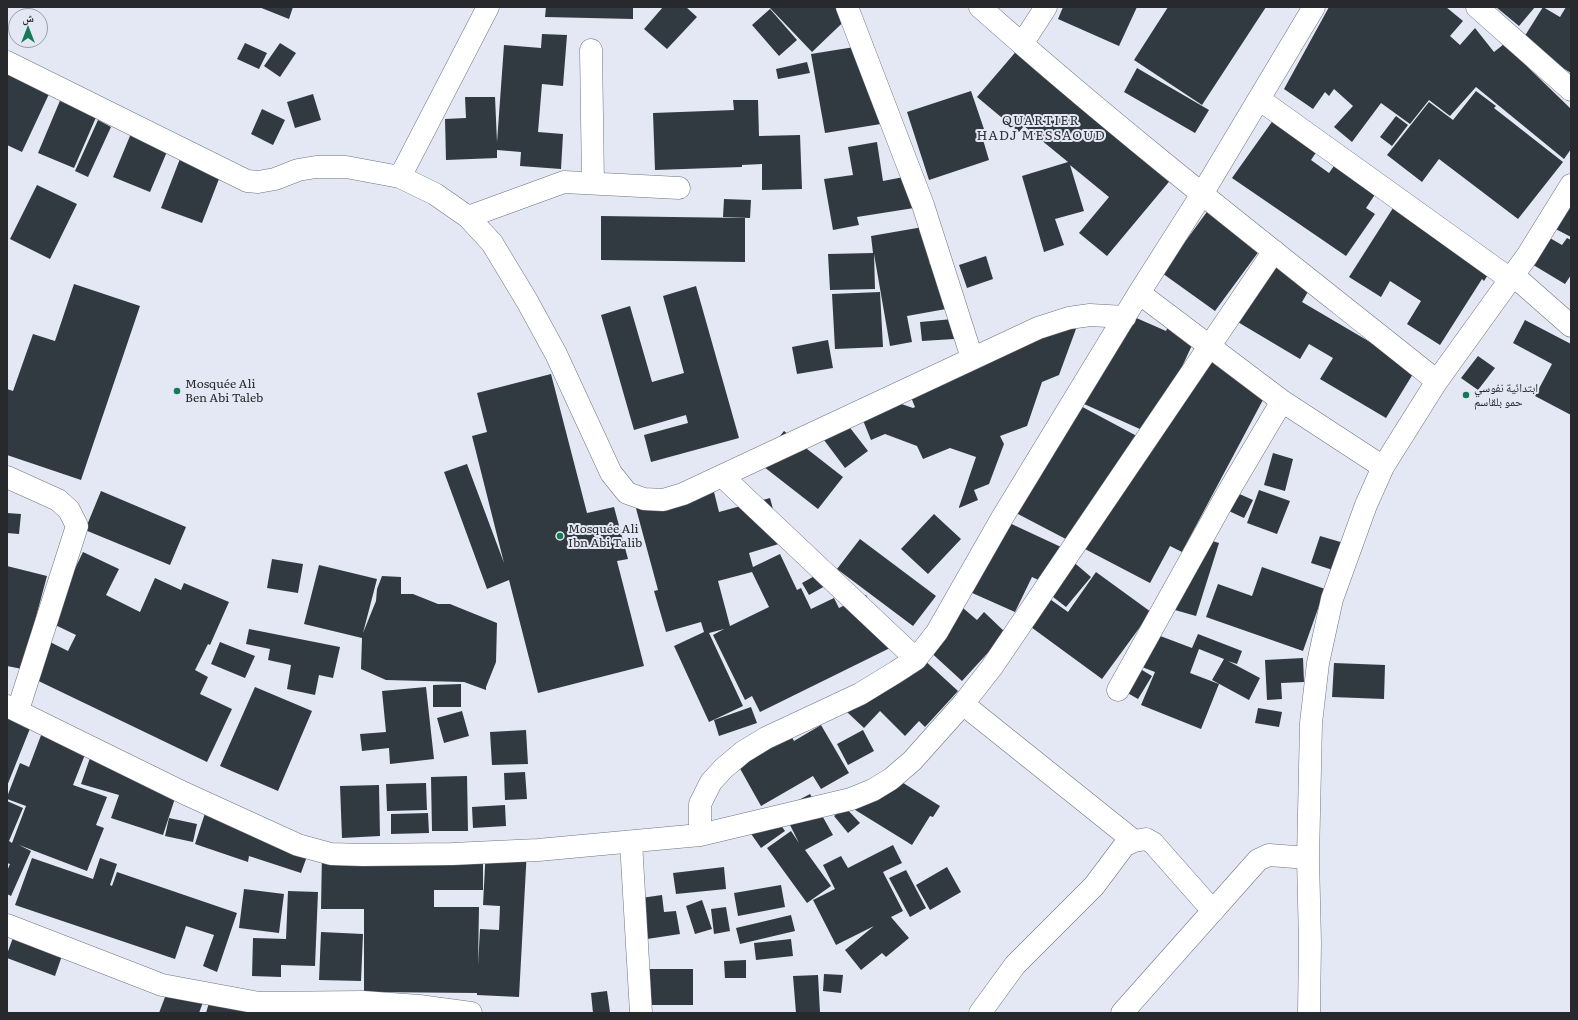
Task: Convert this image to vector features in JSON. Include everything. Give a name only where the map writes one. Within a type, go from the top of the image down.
[{"type":"street","points":[[400,177],[488,7]]},
{"type":"street","points":[[847,7],[924,205],[972,358]]},
{"type":"street","points":[[980,7],[1022,44],[1202,194],[1437,381]]},
{"type":"street","points":[[1022,44],[1046,7]]},
{"type":"street","points":[[700,835],[700,804],[711,782],[743,752],[766,738],[860,694],[916,659],[937,632],[975,569],[1002,518],[1139,293],[1202,194],[1314,7]]},
{"type":"street","points":[[1477,7],[1571,90]]},
{"type":"street","points":[[591,50],[593,184]]},
{"type":"street","points":[[7,62],[247,181],[258,182],[270,180],[298,170],[316,167],[346,167],[400,177],[435,194],[468,217],[492,243],[527,301],[556,354],[611,473],[627,493],[644,499],[664,500],[683,494],[1038,328],[1069,318],[1090,315],[1125,317]]},
{"type":"street","points":[[1258,100],[1511,277],[1571,326]]},
{"type":"street","points":[[468,217],[564,182],[679,188]]},
{"type":"street","points":[[1309,1013],[1310,943],[1308,858],[1311,723],[1318,663],[1332,599],[1366,505],[1383,467],[1437,381],[1527,256],[1571,185]]},
{"type":"street","points":[[7,477],[58,500],[69,510],[77,526],[13,708],[184,793],[298,845],[331,854],[452,854],[538,850],[700,835],[818,807],[873,790],[891,779],[912,761],[963,704],[1014,637],[1274,251]]},
{"type":"street","points":[[1139,293],[1282,401],[1383,467]]},
{"type":"street","points":[[1118,690],[1227,494],[1282,401]]},
{"type":"street","points":[[722,476],[916,659]]},
{"type":"street","points":[[963,704],[1134,840]]},
{"type":"street","points":[[980,1013],[1015,966],[1094,886],[1124,846],[1134,840],[1146,840],[1153,843],[1213,911]]},
{"type":"street","points":[[631,842],[641,1013]]},
{"type":"street","points":[[1122,1013],[1258,860],[1273,855],[1308,858]]},
{"type":"street","points":[[7,925],[141,978],[183,990],[259,1003],[363,1002],[419,1006],[471,1013]]},
{"type":"building","points":[[259,7],[293,7],[289,19]]},
{"type":"building","points":[[546,7],[633,7],[633,19],[545,17]]},
{"type":"building","points":[[663,7],[686,7],[697,17],[667,49],[644,29]]},
{"type":"building","points":[[769,7],[858,7],[858,8],[812,52]]},
{"type":"building","points":[[1063,7],[1137,7],[1119,46],[1058,19]]},
{"type":"building","points":[[1168,7],[1266,7],[1202,105],[1134,60]]},
{"type":"building","points":[[1329,7],[1446,7],[1463,21],[1450,36],[1460,45],[1475,28],[1494,52],[1504,44],[1571,109],[1571,149],[1564,159],[1476,87],[1450,116],[1429,100],[1410,124],[1381,103],[1352,142],[1334,127],[1353,106],[1334,89],[1329,96],[1325,92],[1313,109],[1284,89]]},
{"type":"building","points":[[1496,7],[1535,7],[1519,26]]},
{"type":"building","points":[[1543,7],[1560,17],[1566,7],[1571,7],[1571,73],[1521,42]]},
{"type":"building","points":[[770,9],[797,40],[779,56],[752,25]]},
{"type":"building","points":[[542,34],[567,35],[563,86],[542,84],[538,132],[563,134],[561,169],[520,166],[521,152],[497,150],[497,158],[446,160],[445,119],[466,118],[465,97],[495,97],[497,142],[504,45],[541,48]]},
{"type":"building","points":[[245,43],[267,53],[259,69],[237,59]]},
{"type":"building","points":[[280,43],[296,53],[280,77],[264,66]]},
{"type":"building","points":[[867,45],[881,124],[825,133],[811,54]]},
{"type":"building","points":[[1019,48],[1173,177],[1107,256],[1079,233],[1109,197],[1070,165],[1084,211],[1055,219],[1064,245],[1044,252],[1022,176],[1068,162],[1024,126],[1019,132],[977,97]]},
{"type":"building","points":[[807,62],[810,73],[778,79],[776,69]]},
{"type":"building","points":[[1137,68],[1209,110],[1195,133],[1124,92]]},
{"type":"building","points":[[7,74],[49,94],[22,152],[7,145]]},
{"type":"building","points":[[67,84],[104,99],[74,168],[38,153]]},
{"type":"building","points":[[971,91],[985,132],[981,133],[989,160],[929,180],[907,112]]},
{"type":"building","points":[[1476,91],[1496,106],[1494,108],[1563,162],[1518,219],[1439,159],[1422,182],[1387,155],[1429,102],[1453,120]]},
{"type":"building","points":[[313,94],[321,120],[295,128],[287,102]]},
{"type":"building","points":[[733,100],[758,100],[759,136],[800,135],[802,189],[762,190],[762,164],[742,165],[742,167],[655,170],[653,113],[734,110]]},
{"type":"building","points":[[262,109],[285,120],[273,145],[251,134]]},
{"type":"building","points":[[1281,109],[1325,139],[1311,160],[1329,173],[1343,153],[1384,181],[1366,208],[1375,214],[1346,256],[1232,178]]},
{"type":"building","points":[[1396,116],[1408,125],[1392,146],[1380,137]]},
{"type":"building","points":[[137,119],[174,135],[150,192],[113,177]]},
{"type":"building","points":[[98,120],[111,127],[88,177],[75,171]]},
{"type":"building","points":[[877,142],[883,181],[909,176],[914,208],[857,217],[859,225],[833,230],[824,179],[853,175],[848,147]]},
{"type":"building","points":[[183,151],[224,166],[202,223],[161,208]]},
{"type":"building","points":[[37,185],[77,204],[50,259],[10,239]]},
{"type":"building","points":[[1571,195],[1571,237],[1546,224]]},
{"type":"building","points":[[1400,197],[1498,259],[1484,281],[1482,279],[1440,345],[1407,324],[1421,301],[1390,281],[1381,297],[1349,277]]},
{"type":"building","points":[[724,199],[751,200],[750,218],[723,217]]},
{"type":"building","points":[[1212,205],[1265,243],[1215,311],[1162,273]]},
{"type":"building","points":[[601,216],[745,218],[745,262],[601,260]]},
{"type":"building","points":[[923,227],[930,265],[937,264],[946,309],[907,316],[912,342],[890,346],[874,254],[875,289],[830,290],[828,254],[873,253],[871,236]]},
{"type":"building","points":[[1536,230],[1562,245],[1567,238],[1571,240],[1571,275],[1565,284],[1520,257]]},
{"type":"building","points":[[1263,254],[1313,283],[1302,302],[1416,369],[1386,418],[1320,379],[1333,358],[1309,344],[1300,359],[1226,315]]},
{"type":"building","points":[[986,256],[993,279],[967,288],[959,265]]},
{"type":"building","points":[[74,284],[140,306],[81,480],[7,455],[7,389],[13,391],[33,334],[55,341]]},
{"type":"building","points":[[696,286],[739,438],[651,462],[644,435],[688,423],[686,415],[634,430],[601,315],[630,306],[652,382],[684,373],[663,296]]},
{"type":"building","points":[[880,292],[883,347],[835,349],[832,294]]},
{"type":"building","points":[[1125,313],[1166,331],[1172,318],[1199,330],[1151,434],[1084,404]]},
{"type":"building","points":[[1080,318],[1059,375],[1042,382],[1027,426],[1000,436],[1004,444],[989,484],[974,490],[978,500],[959,508],[976,457],[950,448],[923,459],[917,446],[885,434],[871,440],[858,408],[884,398],[913,408],[915,407],[904,380]]},
{"type":"building","points":[[953,319],[954,339],[922,341],[920,322]]},
{"type":"building","points":[[1525,320],[1571,344],[1571,415],[1535,396],[1552,364],[1513,343]]},
{"type":"building","points":[[828,340],[833,368],[797,374],[792,347]]},
{"type":"building","points":[[1201,342],[1273,381],[1182,552],[1170,546],[1150,583],[1016,513],[1075,403],[1148,442]]},
{"type":"building","points":[[1478,356],[1495,368],[1478,390],[1461,378]]},
{"type":"building","name":"Mosquée Ali Ibn Abi Talib","points":[[551,374],[587,513],[614,507],[628,559],[617,561],[644,666],[538,693],[509,580],[487,589],[444,472],[467,464],[504,563],[472,436],[487,432],[477,393]]},
{"type":"building","points":[[844,420],[868,451],[845,468],[821,436]]},
{"type":"building","points":[[784,431],[843,477],[818,509],[759,463]]},
{"type":"building","points":[[1273,453],[1293,459],[1285,491],[1264,485]]},
{"type":"building","points":[[711,480],[719,512],[770,498],[782,543],[749,553],[753,567],[780,554],[797,590],[801,588],[811,609],[834,598],[839,608],[866,595],[892,647],[760,712],[752,696],[745,700],[713,635],[724,629],[709,633],[743,706],[709,722],[674,646],[704,632],[701,622],[666,632],[654,591],[658,590],[634,501]],"holes":[[[752,572],[769,607],[730,626],[718,581]]]},
{"type":"building","points":[[1226,488],[1253,500],[1244,518],[1218,506]]},
{"type":"building","points":[[1259,490],[1290,501],[1277,534],[1247,523]]},
{"type":"building","points":[[101,491],[186,527],[170,565],[85,530]]},
{"type":"building","points":[[7,513],[21,514],[19,534],[7,533]]},
{"type":"building","points":[[934,514],[961,539],[928,574],[901,549]]},
{"type":"building","points":[[1003,520],[1061,547],[1045,583],[1032,577],[1015,612],[970,592]]},
{"type":"building","points":[[1320,536],[1344,543],[1336,571],[1311,563]]},
{"type":"building","points":[[1199,537],[1219,543],[1196,616],[1175,610]]},
{"type":"building","points":[[860,539],[936,596],[913,626],[837,569]]},
{"type":"building","points":[[83,552],[119,569],[106,595],[140,612],[155,578],[181,590],[184,583],[229,602],[210,645],[208,644],[195,670],[208,677],[200,694],[232,709],[207,762],[26,675],[44,639],[68,651],[76,635],[49,622]]},
{"type":"building","points":[[272,559],[303,564],[298,593],[267,588]]},
{"type":"building","points":[[1070,559],[1091,577],[1066,607],[1044,590]]},
{"type":"building","points":[[319,565],[377,579],[363,633],[376,601],[377,589],[382,576],[401,577],[401,594],[413,594],[438,604],[450,604],[497,623],[496,662],[486,690],[464,682],[386,680],[361,669],[362,638],[304,624]]},
{"type":"building","points":[[7,566],[47,576],[22,669],[7,666]]},
{"type":"building","points":[[1262,567],[1325,589],[1303,651],[1206,617],[1218,584],[1252,596]]},
{"type":"building","points":[[827,569],[834,581],[809,595],[802,583]]},
{"type":"building","points":[[1096,572],[1151,612],[1102,679],[1020,619],[1040,592],[1068,612]]},
{"type":"building","points":[[963,608],[977,620],[984,612],[1006,633],[962,681],[926,648]]},
{"type":"building","points":[[249,629],[340,647],[333,678],[319,675],[315,695],[287,689],[291,665],[268,660],[270,649],[246,644]]},
{"type":"building","points":[[1147,631],[1192,648],[1198,634],[1242,651],[1237,664],[1228,661],[1260,678],[1249,700],[1212,680],[1224,659],[1199,649],[1190,673],[1219,684],[1201,729],[1141,705],[1155,672],[1134,664]]},
{"type":"building","points":[[220,642],[255,656],[245,678],[211,664]]},
{"type":"building","points":[[909,646],[958,691],[925,727],[919,721],[905,736],[880,711],[864,728],[847,712]]},
{"type":"building","points":[[1303,658],[1304,682],[1281,683],[1282,699],[1267,700],[1265,660]]},
{"type":"building","points":[[1334,663],[1385,665],[1384,699],[1332,697]]},
{"type":"building","points":[[1137,667],[1152,676],[1138,699],[1124,691]]},
{"type":"building","points":[[461,684],[461,707],[433,707],[433,685]]},
{"type":"building","points":[[255,687],[312,711],[278,791],[220,766]]},
{"type":"building","points":[[426,687],[434,759],[390,764],[389,748],[362,751],[360,734],[386,732],[382,691]]},
{"type":"building","points":[[7,705],[35,716],[7,786]]},
{"type":"building","points":[[751,707],[757,723],[719,736],[714,720]]},
{"type":"building","points":[[1258,708],[1282,712],[1279,727],[1255,723]]},
{"type":"building","points":[[462,711],[469,736],[444,743],[437,718]]},
{"type":"building","points":[[821,725],[849,773],[821,789],[813,776],[761,806],[729,749],[756,733],[788,730],[794,741]]},
{"type":"building","points":[[43,730],[88,747],[73,785],[107,797],[96,825],[104,828],[87,871],[19,845],[31,851],[11,896],[7,894],[7,871],[10,864],[7,863],[7,801],[23,808],[9,841],[12,843],[26,806],[7,799],[7,797],[20,763],[29,767]]},
{"type":"building","points":[[526,730],[528,764],[492,765],[490,732]]},
{"type":"building","points":[[863,730],[874,751],[848,765],[837,744]]},
{"type":"building","points":[[91,755],[180,783],[163,835],[111,818],[119,795],[81,784]]},
{"type":"building","points":[[525,772],[527,799],[505,800],[504,773]]},
{"type":"building","points":[[467,776],[468,831],[432,831],[431,777]]},
{"type":"building","points":[[892,776],[940,806],[933,817],[930,816],[912,845],[852,808]]},
{"type":"building","points":[[426,783],[427,810],[387,811],[386,784]]},
{"type":"building","points":[[379,785],[380,836],[342,838],[340,786]]},
{"type":"building","points":[[810,794],[833,835],[805,850],[831,886],[807,903],[767,848],[791,831],[799,843],[782,809]]},
{"type":"building","points":[[505,805],[506,826],[473,828],[472,807]]},
{"type":"building","points":[[845,807],[860,823],[848,833],[834,816]]},
{"type":"building","points":[[206,810],[311,845],[301,873],[249,856],[248,862],[195,844]]},
{"type":"building","points":[[771,811],[785,831],[761,848],[747,828]]},
{"type":"building","points":[[428,813],[429,833],[391,834],[391,814]]},
{"type":"building","points":[[169,818],[197,824],[193,842],[165,836]]},
{"type":"building","points":[[893,845],[902,863],[883,872],[903,911],[891,917],[909,938],[886,957],[882,953],[861,970],[845,950],[874,926],[836,945],[813,900],[835,889],[823,865],[841,856],[848,868]]},
{"type":"building","points":[[486,847],[527,849],[519,997],[477,995],[477,993],[364,992],[364,909],[321,909],[322,853],[483,855],[483,890],[434,890],[434,907],[479,907],[478,965],[480,929],[499,930],[500,906],[483,905]]},
{"type":"building","points":[[32,858],[93,879],[100,858],[117,864],[110,885],[112,886],[117,872],[237,913],[217,972],[203,966],[214,935],[186,926],[175,959],[15,905]]},
{"type":"building","points":[[724,867],[726,889],[676,894],[673,873]]},
{"type":"building","points":[[947,867],[961,892],[930,910],[916,885]]},
{"type":"building","points":[[906,870],[926,908],[910,917],[889,878]]},
{"type":"building","points":[[781,885],[785,907],[738,916],[734,893]]},
{"type":"building","points":[[244,889],[284,894],[279,933],[239,928]]},
{"type":"building","points":[[288,891],[318,892],[315,966],[281,965],[281,977],[252,976],[253,938],[286,939]]},
{"type":"building","points":[[662,895],[664,912],[676,911],[680,934],[647,939],[641,898]]},
{"type":"building","points":[[702,900],[712,929],[695,934],[686,906]]},
{"type":"building","points":[[726,907],[730,931],[714,934],[711,909]]},
{"type":"building","points":[[791,915],[795,931],[740,944],[736,928]]},
{"type":"building","points":[[17,927],[66,944],[55,976],[7,958],[7,954]]},
{"type":"building","points":[[321,932],[363,934],[361,981],[319,980]]},
{"type":"building","points":[[791,939],[793,956],[756,960],[754,943]]},
{"type":"building","points":[[746,960],[746,978],[725,978],[724,961]]},
{"type":"building","points":[[644,969],[693,969],[693,1005],[643,1005]]},
{"type":"building","points":[[824,974],[843,975],[841,993],[823,991]]},
{"type":"building","points":[[818,975],[820,1012],[796,1013],[793,976]]},
{"type":"building","points":[[171,981],[206,994],[199,1013],[159,1013]]},
{"type":"building","points":[[213,989],[252,1001],[248,1013],[206,1013]]},
{"type":"building","points":[[607,991],[610,1012],[593,1013],[591,993]]},
{"type":"place","name":"Mosquée Ali Ben Abi Taleb","points":[[177,391]]},
{"type":"place","name":"ابتدائية نفوسي حمو بلقاسم","points":[[1466,395]]},
{"type":"place","name":"Mosquée Ali Ibn Abi Talib","points":[[560,536]]},
{"type":"district","name":"QUARTIER HADJ MESSAOUD","points":[[1041,128]]}]
